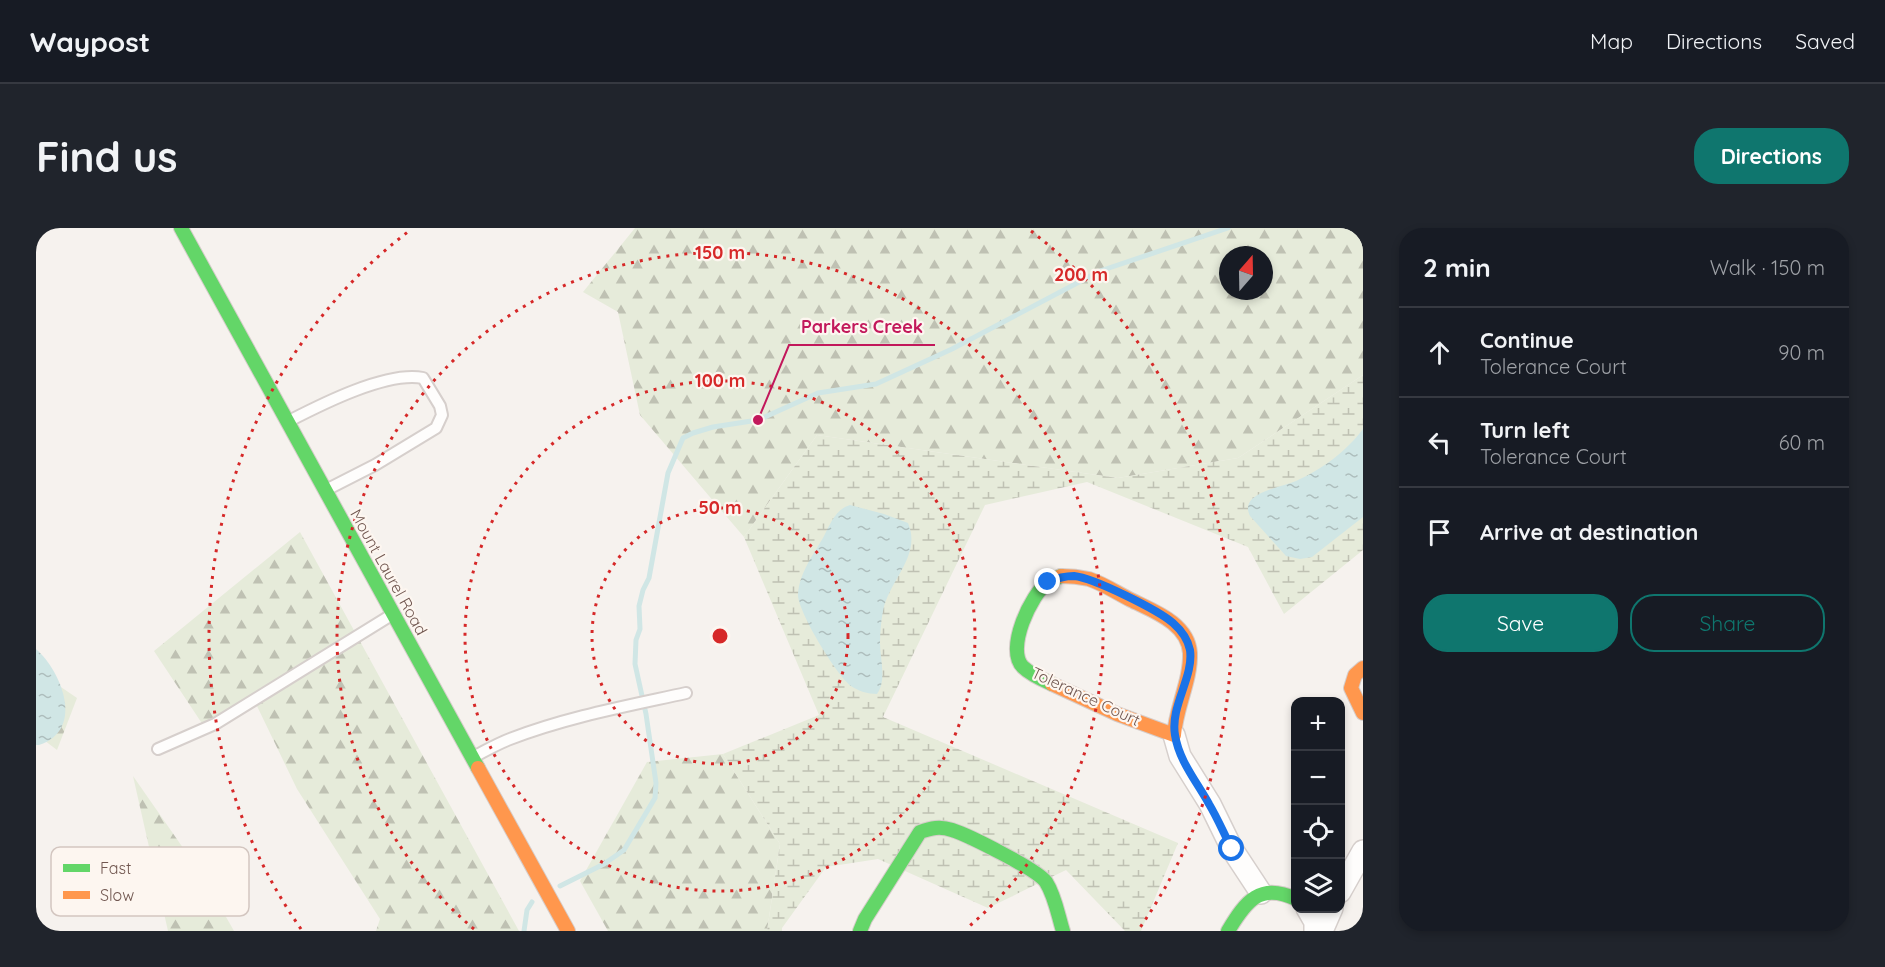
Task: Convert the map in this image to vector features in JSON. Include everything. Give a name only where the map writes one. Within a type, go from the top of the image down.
[{"type":"street","name":"Mount Laurel Road","points":[[182,228],[568,931]]},
{"type":"street","name":"Tolerance Court","points":[[1174,735],[1117,714],[1049,683],[1023,667],[1016,654],[1017,639],[1038,594],[1048,582],[1061,576],[1077,576],[1093,581],[1160,614],[1185,636],[1190,650],[1189,668],[1174,719],[1174,735],[1185,764],[1210,804],[1232,849],[1261,892]]},
{"type":"street","points":[[1363,668],[1355,675],[1351,688],[1363,713]]},
{"type":"street","points":[[860,931],[865,919],[920,832],[934,827],[952,830],[1035,871],[1046,882],[1063,931]]},
{"type":"street","points":[[1345,885],[1363,851]]},
{"type":"street","points":[[1228,931],[1240,911],[1261,892],[1280,890],[1291,896]]},
{"type":"street","points":[[1309,913],[1315,922],[1315,931]]},
{"type":"street","points":[[1322,931],[1330,913]]},
{"type":"lane","points":[[288,422],[331,399],[410,375],[423,378],[440,406],[442,415],[436,428],[375,465],[326,490]]},
{"type":"lane","points":[[158,749],[215,724],[393,614]]},
{"type":"lane","points":[[472,758],[509,739],[574,718],[686,693]]},
{"type":"green space","points":[[635,228],[1363,228],[1363,375],[1238,458],[1118,478],[817,435],[744,537],[640,415],[618,312],[583,292]]},
{"type":"green space","points":[[1363,375],[1363,550],[1284,614],[1248,547],[1087,482],[985,505],[883,717],[1178,843],[1141,931],[1125,931],[1066,870],[988,908],[878,859],[826,867],[782,931],[767,931],[780,844],[723,754],[819,715],[744,537],[817,435],[1118,478],[1238,458]]},
{"type":"green space","points":[[300,532],[519,931],[376,931],[380,919],[297,789],[256,704],[203,725],[154,651]]},
{"type":"green space","points":[[36,670],[77,698],[57,750],[36,734]]},
{"type":"green space","points":[[723,754],[780,844],[767,931],[608,931],[580,881],[647,762]]},
{"type":"green space","points":[[133,776],[182,847],[149,847]]},
{"type":"green space","points":[[165,916],[226,916],[234,931],[168,931]]},
{"type":"water","points":[[1363,429],[1363,517],[1312,557],[1300,559],[1286,556],[1250,516],[1248,507],[1250,501],[1262,493],[1296,481],[1324,466],[1349,445]]},
{"type":"water","points":[[850,505],[908,523],[911,535],[908,557],[891,589],[883,611],[880,643],[882,682],[877,694],[867,693],[851,686],[837,670],[811,629],[798,595],[804,571],[831,522],[837,513]]},
{"type":"water","points":[[36,649],[54,672],[61,686],[65,714],[62,727],[53,738],[39,745],[36,745]]},
{"type":"waterway","points":[[560,886],[604,864],[624,850],[655,798],[656,783],[646,714],[635,664],[636,640],[640,629],[639,606],[649,578],[668,473],[683,438],[713,427],[758,420],[818,393],[876,384],[952,349],[1100,271],[1228,228]]},
{"type":"waterway","points":[[524,931],[527,910],[532,902]]},
{"type":"traffic: fast","points":[[181,228],[478,768]]},
{"type":"traffic: fast","points":[[1052,684],[1023,667],[1018,659],[1017,648],[1022,623],[1034,598],[1048,582],[1061,576]]},
{"type":"traffic: fast","points":[[860,931],[865,919],[920,832],[940,828],[952,830],[972,839],[1017,862],[1046,882],[1052,893],[1063,931]]},
{"type":"traffic: fast","points":[[1228,931],[1241,911],[1255,897],[1273,893],[1291,897]]},
{"type":"traffic: slow","points":[[1052,684],[1117,714],[1174,735],[1190,663],[1188,643],[1183,634],[1168,619],[1095,581],[1061,576]]},
{"type":"traffic: slow","points":[[1363,668],[1355,675],[1351,688],[1363,713]]},
{"type":"traffic: slow","points":[[478,768],[568,931]]},
{"type":"place","name":"Parkers Creek","points":[[758,420]]},
{"type":"route","points":[[1048,582],[1061,576],[1077,576],[1093,581],[1160,614],[1185,636],[1190,650],[1189,668],[1174,719],[1174,735],[1180,756],[1210,804],[1232,849]]}]
